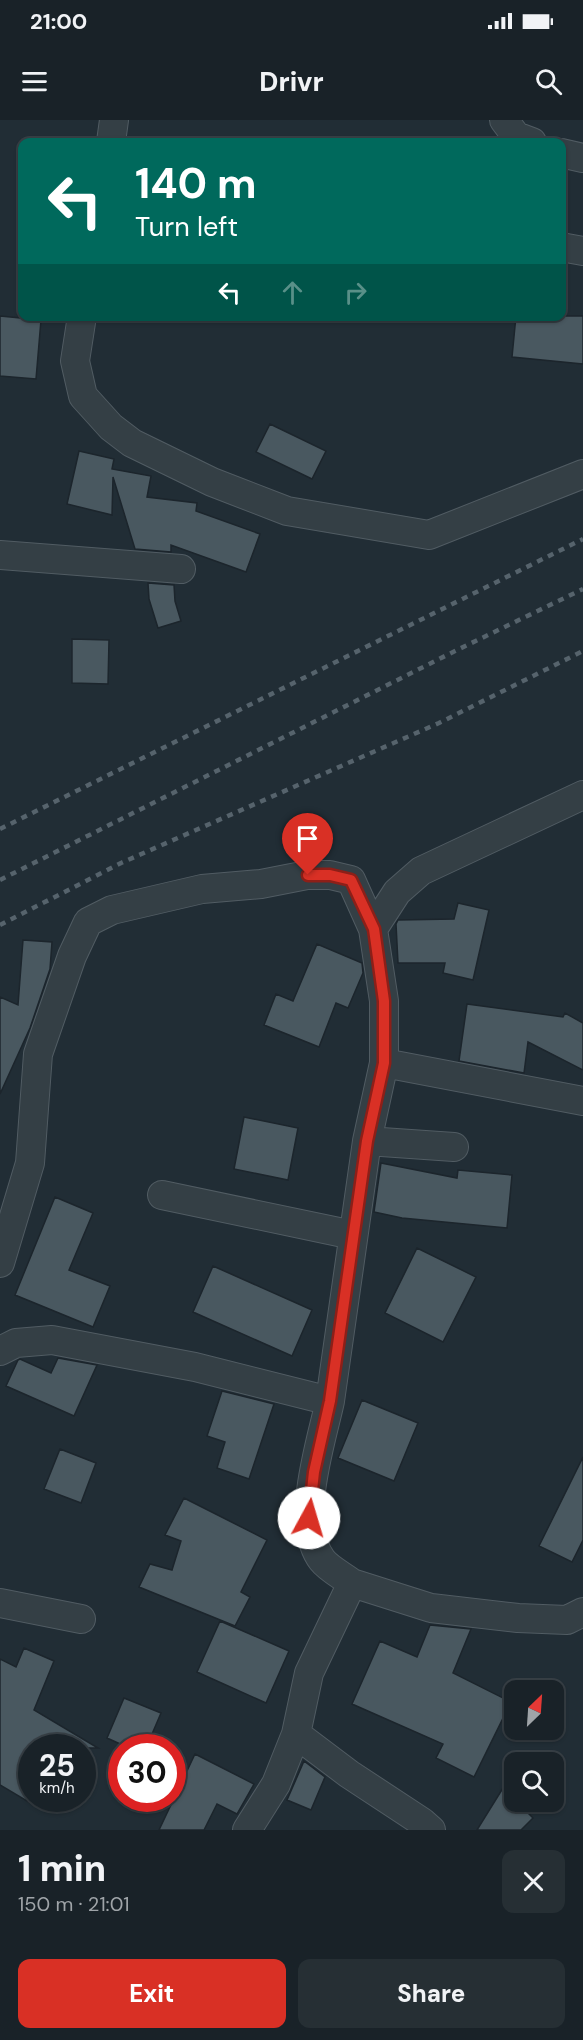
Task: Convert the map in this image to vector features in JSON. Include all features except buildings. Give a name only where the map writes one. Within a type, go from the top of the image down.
[{"type":"street","points":[[112,138],[114,120]]},
{"type":"street","points":[[504,120],[516,136],[521,138]]},
{"type":"street","points":[[566,154],[583,158]]},
{"type":"street","points":[[566,248],[583,251]]},
{"type":"street","points":[[81,321],[75,361],[83,396],[111,427],[132,443],[212,482],[287,511],[429,535],[583,474]]},
{"type":"street","points":[[0,555],[181,569]]},
{"type":"street","points":[[374,929],[397,892],[421,871],[583,795]]},
{"type":"street","points":[[0,1263],[30,1163],[38,1054],[72,956],[88,922],[112,910],[202,889],[261,884],[308,875],[330,875],[351,880],[374,929],[384,1001],[384,1063],[367,1141],[330,1401],[314,1472],[309,1518],[313,1541],[322,1560],[352,1582],[431,1608],[518,1618],[567,1620],[583,1612]]},
{"type":"street","points":[[384,1063],[583,1101]]},
{"type":"street","points":[[367,1141],[454,1147]]},
{"type":"street","points":[[162,1195],[353,1235]]},
{"type":"street","points":[[0,1352],[16,1343],[52,1340],[195,1367],[330,1401]]},
{"type":"street","points":[[247,1830],[276,1784],[296,1734],[309,1673],[352,1582]]},
{"type":"street","points":[[0,1602],[81,1619]]},
{"type":"street","points":[[296,1734],[349,1774],[422,1822],[430,1830]]},
{"type":"railway","points":[[0,829],[583,539]]},
{"type":"railway","points":[[0,880],[583,589]]},
{"type":"railway","points":[[0,925],[121,863],[439,723],[583,651]]},
{"type":"route","points":[[308,875],[330,875],[351,880],[374,929],[384,1001],[384,1063],[367,1141],[330,1401],[314,1472],[309,1518]]}]
